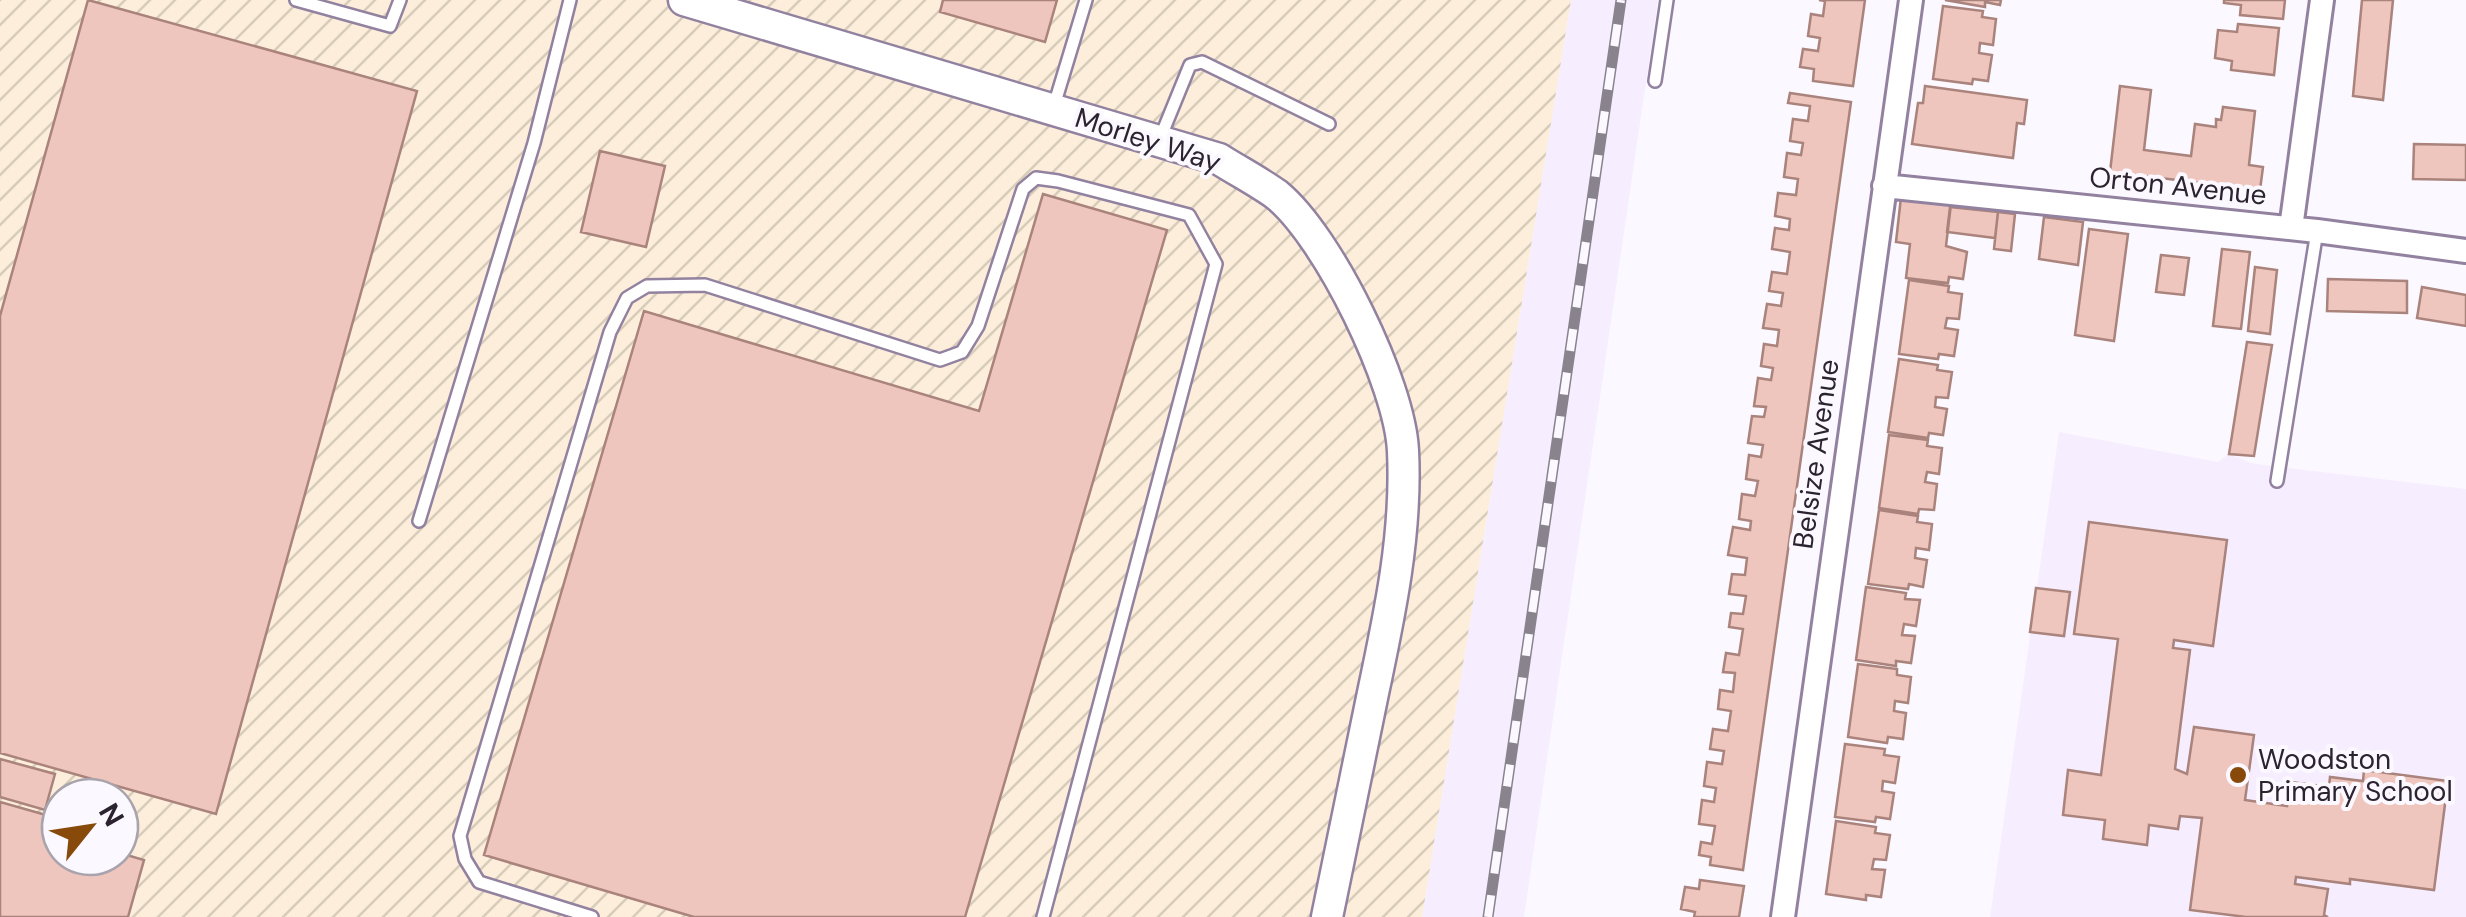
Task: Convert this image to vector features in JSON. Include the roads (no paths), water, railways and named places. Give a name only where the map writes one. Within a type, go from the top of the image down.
[{"type":"street","name":"Morley Way","points":[[684,0],[1218,159],[1279,197],[1311,236],[1345,288],[1394,395],[1403,449],[1396,582],[1327,917]]},
{"type":"street","name":"Belsize Avenue","points":[[1784,917],[1911,0]]},
{"type":"street","points":[[2291,228],[2322,0]]},
{"type":"street","name":"Orton Avenue","points":[[1884,186],[2317,230],[2466,251]]},
{"type":"lane","points":[[296,0],[390,26],[400,0]]},
{"type":"lane","points":[[419,521],[534,143],[570,0]]},
{"type":"lane","points":[[1053,109],[1086,0]]},
{"type":"lane","points":[[1655,81],[1667,0]]},
{"type":"lane","points":[[1159,141],[1190,65],[1202,62],[1330,124]]},
{"type":"lane","points":[[592,917],[480,882],[465,859],[460,836],[610,332],[626,298],[647,286],[705,285],[940,360],[962,352],[978,326],[1023,188],[1036,178],[1189,215],[1216,264],[1043,917]]},
{"type":"lane","points":[[2277,481],[2317,230]]},
{"type":"railway","points":[[1488,917],[1621,0]]},
{"type":"place","name":"Woodston Primary School","points":[[2238,775]]}]
